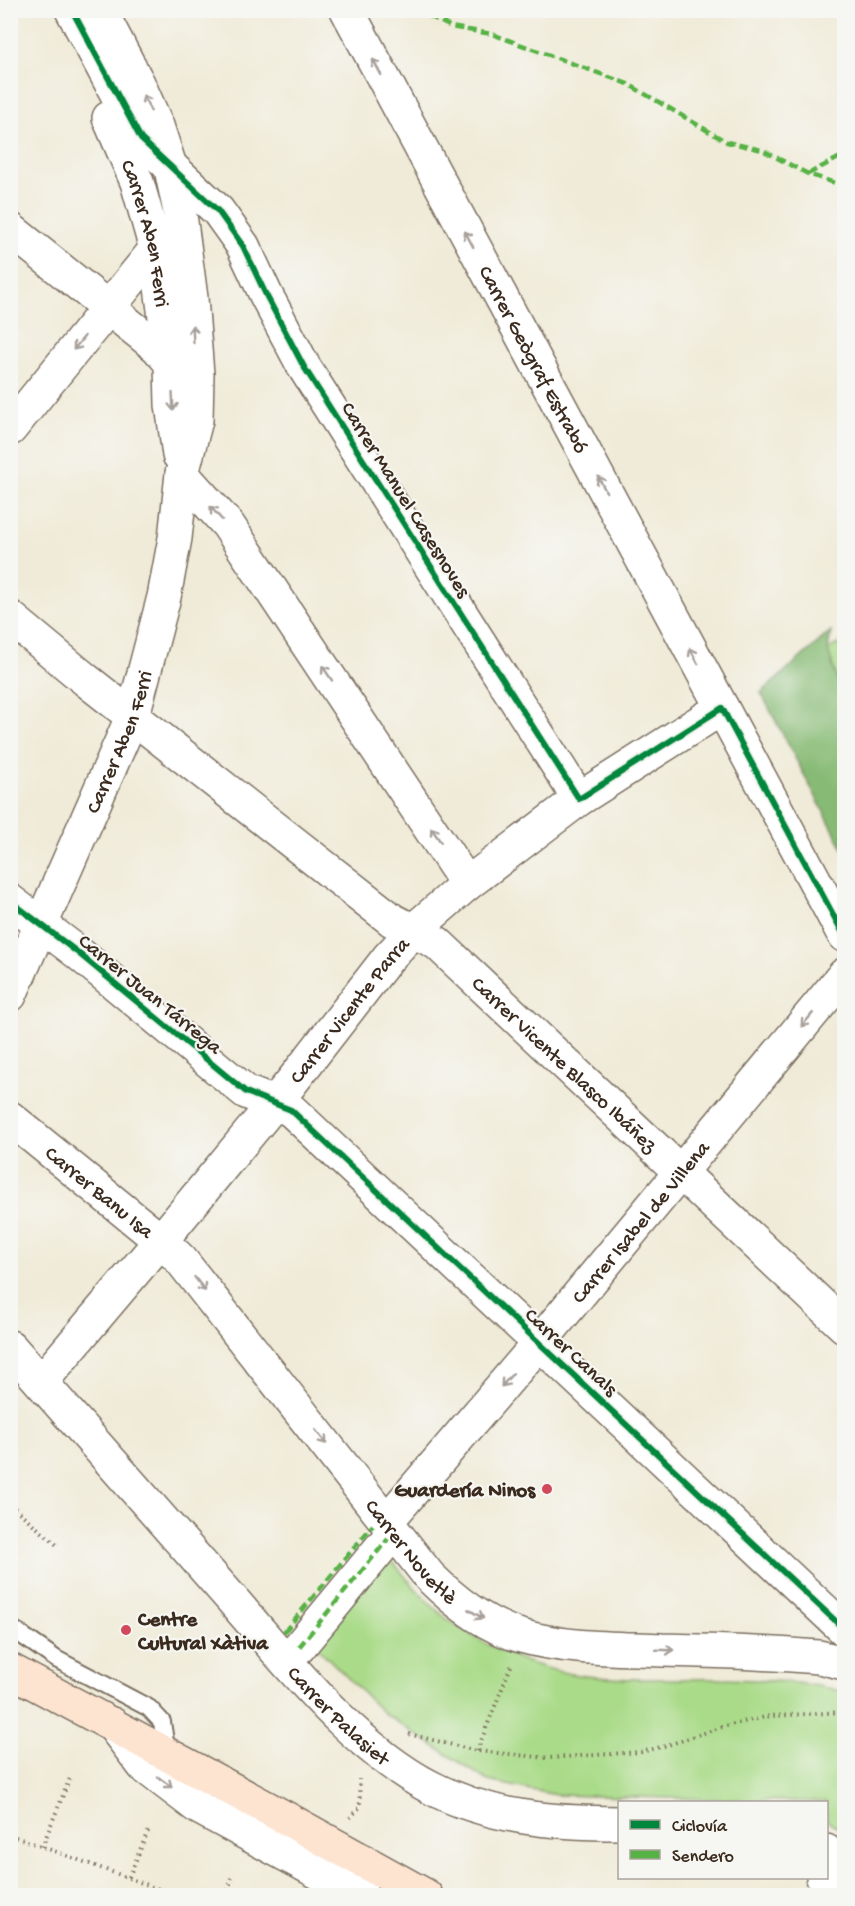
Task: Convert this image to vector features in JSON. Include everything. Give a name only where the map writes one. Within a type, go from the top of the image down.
[{"type":"street","name":"Carrer Aben Ferri","points":[[10,995],[133,715],[164,597],[175,538],[182,474],[196,420],[197,374],[191,298],[74,45],[52,10]]},
{"type":"street","name":"Carrer Aben Ferri","points":[[72,10],[141,139],[218,211]]},
{"type":"street","name":"Carrer Aben Ferri","points":[[100,10],[138,83],[157,126],[171,169],[179,207],[170,249],[171,363],[172,405],[182,474]]},
{"type":"street","name":"Carrer Geògraf Estrabó","points":[[347,10],[844,935]]},
{"type":"street","name":"Carrer Manuel Casesnoves","points":[[218,211],[243,246],[304,367],[579,799]]},
{"type":"street","points":[[10,229],[157,347],[171,363]]},
{"type":"street","points":[[10,429],[107,308],[170,249],[214,232],[228,233],[243,246]]},
{"type":"street","points":[[182,474],[228,525],[467,884]]},
{"type":"street","name":"Carrer Vicente Blasco Ibáñez","points":[[10,616],[86,680],[392,920],[437,943],[844,1326]]},
{"type":"street","name":"Carrer Vicente Parra","points":[[41,1383],[161,1241],[275,1102],[388,958],[414,930],[467,884],[579,799],[722,708]]},
{"type":"street","name":"Carrer Juan Tárrega","points":[[10,901],[246,1092],[275,1102]]},
{"type":"street","name":"Carrer Isabel de Villena","points":[[291,1639],[844,975]]},
{"type":"street","name":"Carrer Canals","points":[[275,1102],[291,1110],[844,1629]]},
{"type":"street","name":"Carrer Banu Isa","points":[[10,1118],[161,1241]]},
{"type":"street","name":"Carrer Novetlè","points":[[161,1241],[182,1260],[383,1528],[443,1590],[472,1612],[521,1636],[558,1643],[619,1648],[780,1654],[819,1657],[844,1663]]},
{"type":"street","name":"Carrer Palasiet","points":[[10,1347],[322,1701],[383,1755],[428,1786],[493,1812],[538,1820],[618,1823]]},
{"type":"street","points":[[780,1654],[802,1641],[809,1633],[816,1617],[811,1598]]},
{"type":"street","points":[[10,1670],[426,1896]]},
{"type":"street","points":[[112,1724],[144,1766],[198,1807],[362,1896]]},
{"type":"street","points":[[828,1853],[844,1871]]},
{"type":"street","points":[[824,1879],[834,1896]]},
{"type":"lane","points":[[10,1627],[56,1659],[149,1708],[162,1722],[167,1754]]},
{"type":"path","points":[[10,1504],[59,1547]]},
{"type":"path","points":[[477,1751],[513,1663]]},
{"type":"path","points":[[399,1729],[408,1734],[477,1751],[549,1758],[640,1752],[725,1726],[770,1716],[844,1712]]},
{"type":"path","points":[[345,1822],[354,1816],[360,1806],[359,1776]]},
{"type":"path","points":[[45,1856],[45,1848],[70,1778]]},
{"type":"path","points":[[129,1877],[148,1831]]},
{"type":"path","points":[[10,1835],[178,1896]]},
{"type":"path","points":[[226,1896],[232,1878]]},
{"type":"green space","points":[[831,631],[828,650],[844,702],[844,850],[761,693]]},
{"type":"green space","points":[[844,639],[844,702],[828,650],[835,645],[838,646]]},
{"type":"green space","points":[[388,1556],[412,1585],[448,1620],[498,1650],[543,1667],[572,1674],[609,1678],[769,1681],[814,1685],[844,1692],[844,1830],[828,1822],[828,1801],[556,1795],[488,1781],[383,1713],[312,1642]]},
{"type":"marked path","points":[[417,10],[451,27],[492,34],[628,84],[727,142],[762,150],[808,174],[844,186]]},
{"type":"marked path","points":[[808,174],[844,155]]},
{"type":"marked path","points":[[284,1632],[373,1525]]},
{"type":"marked path","points":[[299,1647],[388,1539]]},
{"type":"cycle path","points":[[72,10],[141,139],[218,211],[243,246],[304,367],[579,799],[722,708],[844,935]]},
{"type":"cycle path","points":[[10,901],[77,952],[246,1092],[291,1110],[844,1629]]},
{"type":"place","name":"Guardería Ninos","points":[[547,1489]]},
{"type":"place","name":"Centre Cultural Xàtiva","points":[[126,1630]]}]
